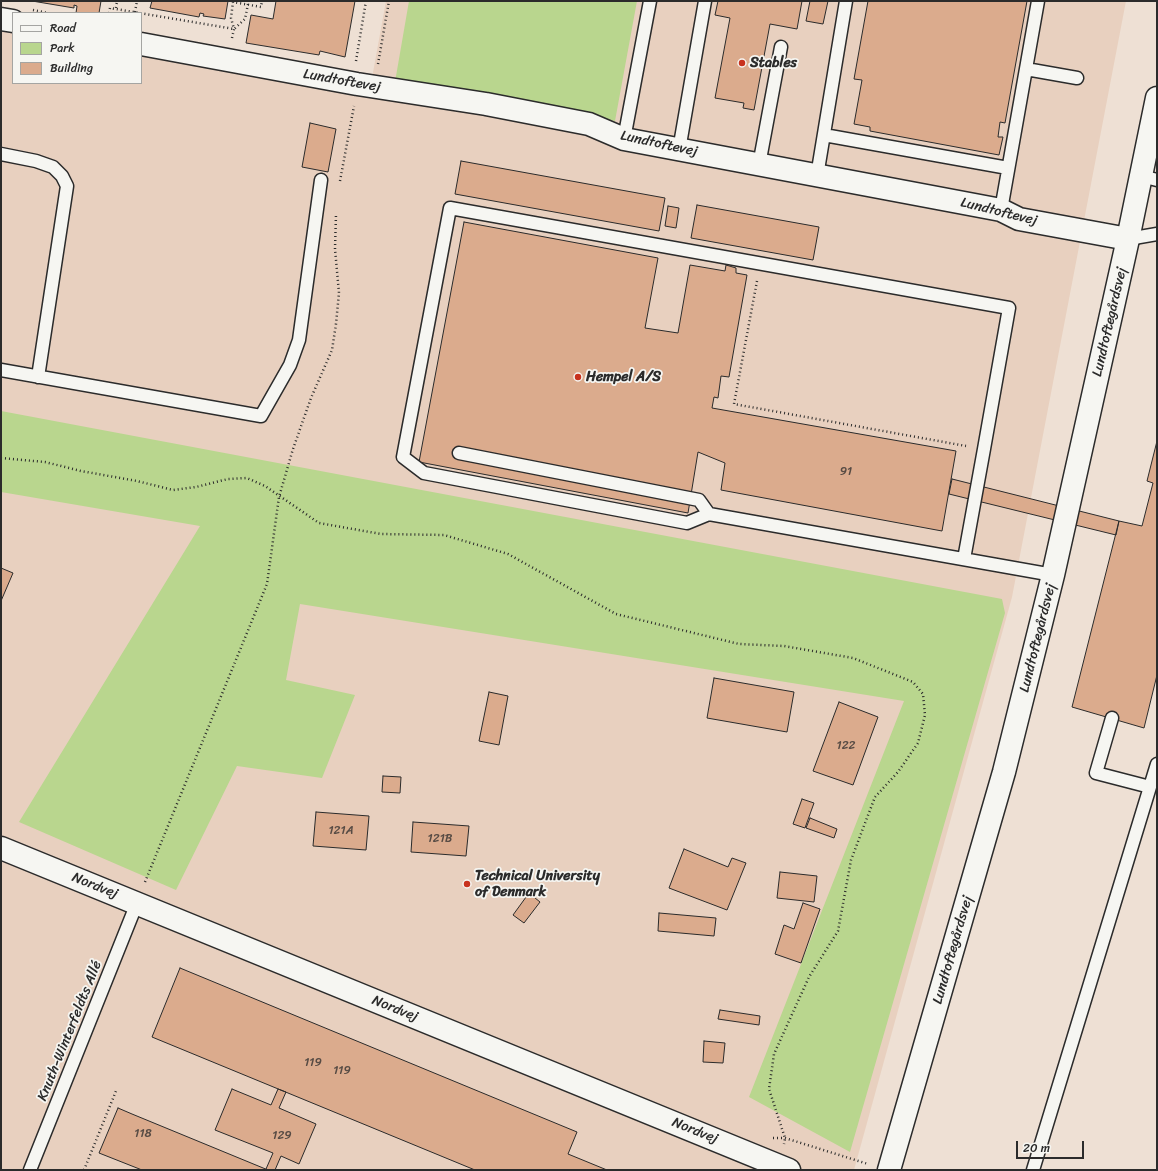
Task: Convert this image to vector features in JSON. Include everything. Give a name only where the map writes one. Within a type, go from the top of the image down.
[{"type":"street","points":[[1,19],[12,21]]},
{"type":"street","name":"Lundtoftevej","points":[[142,44],[366,85],[486,104],[589,124],[624,139],[1001,210],[1019,219],[1128,239]]},
{"type":"street","name":"Lundtoftegårdsvej","points":[[882,1168],[1004,772],[1053,575],[1128,239],[1149,178],[1157,98]]},
{"type":"street","name":"Nordvej","points":[[1,848],[742,1151],[776,1167]]},
{"type":"lane","points":[[624,139],[650,1]]},
{"type":"lane","points":[[678,150],[705,1]]},
{"type":"lane","points":[[817,176],[846,1]]},
{"type":"lane","points":[[1001,210],[1038,1]]},
{"type":"lane","points":[[759,165],[781,47]]},
{"type":"lane","points":[[1026,69],[1077,78]]},
{"type":"lane","points":[[824,135],[1008,168]]},
{"type":"lane","points":[[1,154],[54,166],[62,176],[67,186],[38,377]]},
{"type":"lane","points":[[1,370],[261,416],[290,365],[299,340],[321,180]]},
{"type":"lane","points":[[964,559],[1008,308],[450,208],[404,457],[424,473],[688,523],[709,514],[1053,575]]},
{"type":"lane","points":[[1128,239],[1157,234]]},
{"type":"lane","points":[[459,453],[699,500],[709,514]]},
{"type":"lane","points":[[1112,718],[1096,773],[1150,787]]},
{"type":"lane","points":[[1033,1170],[1157,764]]},
{"type":"lane","name":"Knuth-Winterfeldts Allé","points":[[30,1170],[137,903]]},
{"type":"path","points":[[116,8],[117,1]]},
{"type":"path","points":[[109,12],[110,8],[135,12],[137,1]]},
{"type":"path","points":[[228,60],[234,29],[231,18],[233,1],[261,7],[262,1]]},
{"type":"path","points":[[366,1],[355,66],[366,85]]},
{"type":"path","points":[[339,186],[389,1]]},
{"type":"path","points":[[234,29],[245,19],[248,4]]},
{"type":"path","points":[[142,13],[234,29]]},
{"type":"path","points":[[137,903],[267,584],[279,497],[293,449],[311,398],[332,350],[339,293],[335,249],[336,209]]},
{"type":"path","points":[[760,264],[734,404],[984,449]]},
{"type":"path","points":[[1,458],[45,462],[81,471],[137,481],[172,490],[196,487],[228,479],[247,478],[265,486],[319,523],[381,534],[444,535],[508,554],[616,614],[739,644],[784,646],[853,658],[913,682],[923,694],[925,715],[918,744],[898,772],[875,797],[851,860],[838,931],[809,977],[774,1054],[769,1089],[785,1138],[776,1167]]},
{"type":"path","points":[[84,1170],[116,1091]]},
{"type":"path","points":[[742,1151],[764,1138],[785,1138],[882,1168]]},
{"type":"shaded area","points":[[386,1],[1126,1],[1012,597],[854,1170],[1,1170],[1,10],[12,13],[12,84],[142,84],[142,36],[372,78]]},
{"type":"green space","points":[[409,1],[637,1],[615,121],[395,82]]},
{"type":"green space","points":[[1,411],[1002,599],[1005,613],[850,1152],[749,1097],[904,701],[300,604],[286,680],[355,695],[322,778],[237,766],[176,890],[19,822],[200,526],[1,492]]},
{"type":"building","points":[[32,1],[101,1],[99,12],[76,12],[77,6],[74,5],[74,8]]},
{"type":"building","points":[[152,1],[228,1],[225,19],[203,16],[204,14],[200,13],[199,17],[150,8]]},
{"type":"building","points":[[276,1],[355,1],[345,57],[320,51],[319,55],[246,43],[251,15],[273,19]]},
{"type":"building","name":"Stables","points":[[718,1],[802,1],[797,29],[770,24],[754,110],[743,108],[744,103],[715,98],[730,18],[715,15]]},
{"type":"building","points":[[810,1],[828,1],[823,24],[806,21]]},
{"type":"building","points":[[868,1],[1027,1],[1005,123],[1000,122],[998,137],[1003,137],[999,155],[870,131],[870,127],[854,124],[862,80],[854,79]]},
{"type":"building","points":[[310,123],[336,129],[328,172],[302,167]]},
{"type":"building","points":[[461,161],[665,198],[659,231],[455,194]]},
{"type":"building","points":[[697,205],[819,227],[813,260],[691,238]]},
{"type":"building","points":[[668,206],[679,208],[676,228],[665,226]]},
{"type":"building","name":"Hempel A/S","points":[[464,222],[658,258],[645,328],[678,333],[690,265],[725,271],[726,265],[736,268],[736,273],[747,275],[729,377],[721,376],[718,398],[714,397],[712,408],[956,451],[942,531],[721,490],[725,463],[698,452],[688,513],[419,462]]},
{"type":"building","points":[[1157,441],[1157,675],[1144,728],[1072,707],[1119,521],[1142,526],[1153,483],[1147,481]]},
{"type":"building","points":[[952,479],[1119,521],[1116,535],[949,494]]},
{"type":"building","points":[[1,568],[13,573],[1,601]]},
{"type":"building","points":[[714,678],[794,692],[787,732],[707,718]]},
{"type":"building","points":[[489,692],[508,696],[499,745],[479,741]]},
{"type":"building","points":[[839,702],[878,717],[853,785],[813,771]]},
{"type":"building","points":[[383,776],[401,777],[400,793],[382,792]]},
{"type":"building","points":[[802,799],[814,803],[805,828],[793,824]]},
{"type":"building","points":[[316,812],[369,816],[366,850],[313,846]]},
{"type":"building","points":[[810,818],[837,829],[834,838],[806,828]]},
{"type":"building","points":[[413,822],[469,826],[466,856],[411,852]]},
{"type":"building","points":[[684,849],[728,867],[732,858],[746,863],[727,910],[669,888]]},
{"type":"building","points":[[780,872],[817,876],[814,902],[777,898]]},
{"type":"building","points":[[529,893],[540,902],[524,923],[513,915]]},
{"type":"building","points":[[803,903],[820,909],[801,963],[775,954],[784,925],[794,929]]},
{"type":"building","points":[[659,913],[716,918],[714,936],[658,931]]},
{"type":"building","points":[[180,968],[577,1132],[568,1154],[607,1170],[475,1170],[152,1037]]},
{"type":"building","points":[[720,1010],[760,1016],[759,1025],[718,1019]]},
{"type":"building","points":[[704,1041],[725,1043],[723,1063],[703,1062]]},
{"type":"building","points":[[232,1089],[271,1105],[278,1089],[286,1092],[279,1108],[316,1124],[299,1164],[281,1156],[275,1170],[268,1170],[266,1169],[273,1153],[215,1130]]},
{"type":"building","points":[[118,1108],[268,1170],[142,1170],[99,1153]]},
{"type":"place","name":"Stables","points":[[742,63]]},
{"type":"place","name":"Hempel A/S","points":[[578,377]]},
{"type":"place","name":"Technical University of Denmark","points":[[467,884]]}]
